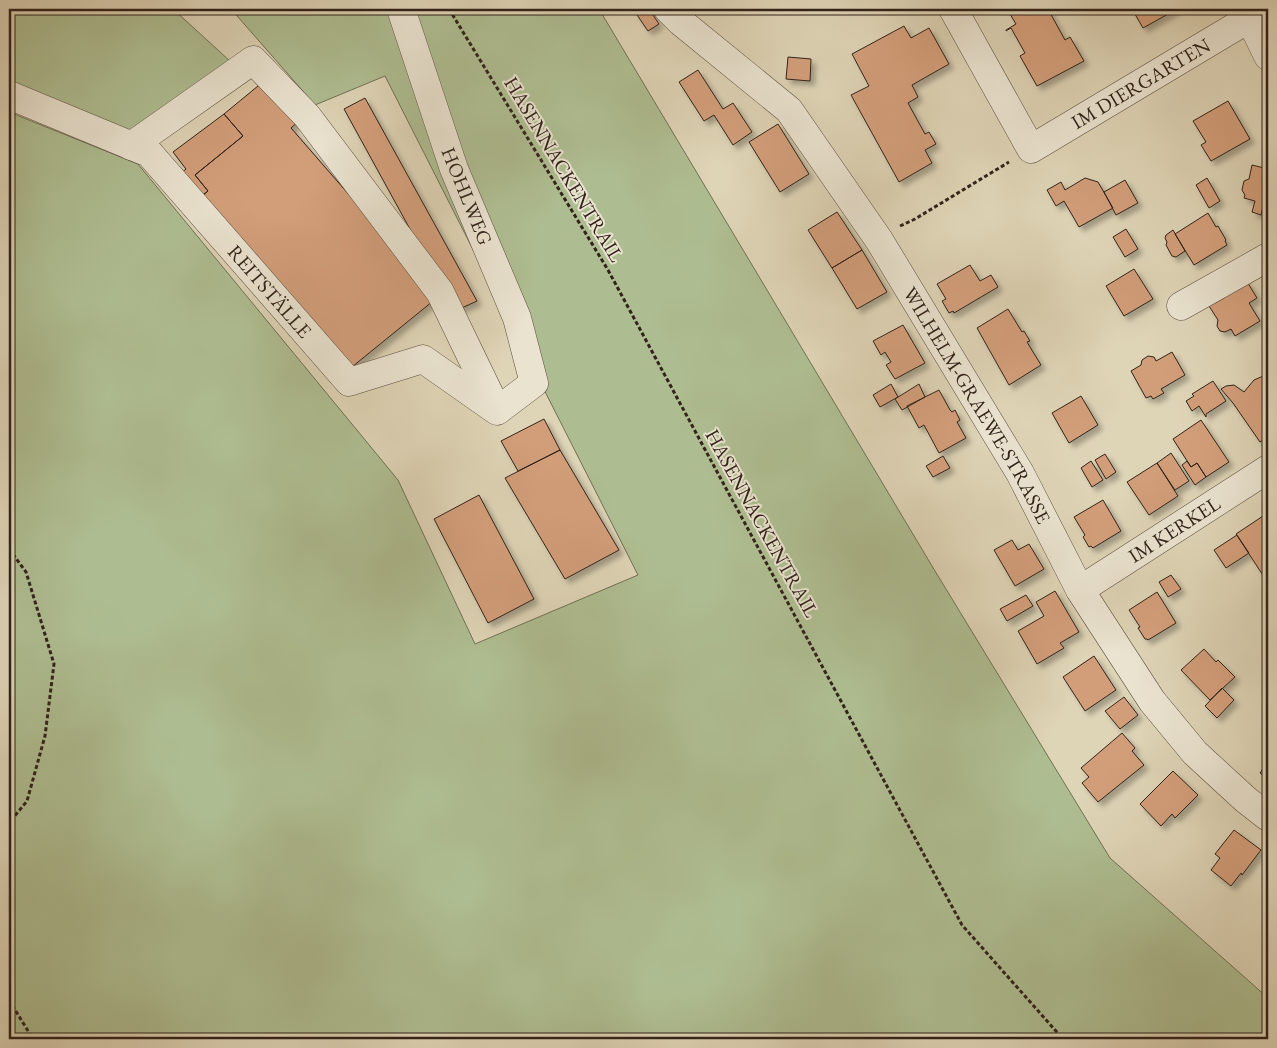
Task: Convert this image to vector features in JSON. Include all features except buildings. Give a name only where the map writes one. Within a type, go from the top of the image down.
[{"type":"street","name":"HOHLWEG","points":[[401,9],[454,169],[517,318],[534,383],[497,411]]},
{"type":"street","name":"WILHELM-GRAEWE-STRASSE","points":[[668,9],[681,22],[789,110],[879,240],[1020,473],[1080,590],[1152,701],[1170,724],[1208,765],[1268,817]]},
{"type":"street","points":[[953,9],[1031,149]]},
{"type":"street","name":"IM DIERGARTEN","points":[[1031,149],[1247,14],[1268,56]]},
{"type":"street","points":[[131,146],[253,60],[308,116],[440,292],[497,411]]},
{"type":"street","name":"REITSTÄLLE","points":[[9,95],[149,154],[349,382],[423,359],[497,411]]},
{"type":"street","points":[[1181,306],[1268,257]]},
{"type":"street","name":"IM KERKEL","points":[[1080,590],[1268,468]]},
{"type":"path","name":"HASENNACKENTRAIL","points":[[449,9],[608,270],[962,925],[1064,1039]]},
{"type":"path","points":[[879,240],[1031,149]]},
{"type":"path","points":[[9,549],[26,572],[54,664],[45,736],[28,801],[9,823]]},
{"type":"path","points":[[9,1000],[33,1039]]},
{"type":"green space","points":[[9,9],[173,9],[231,62],[130,136],[9,86]]},
{"type":"green space","points":[[231,9],[599,9],[935,571],[1110,858],[1268,998],[1268,1039],[9,1039],[9,112],[138,164],[398,480],[475,644],[638,575],[385,76],[315,105]]}]
